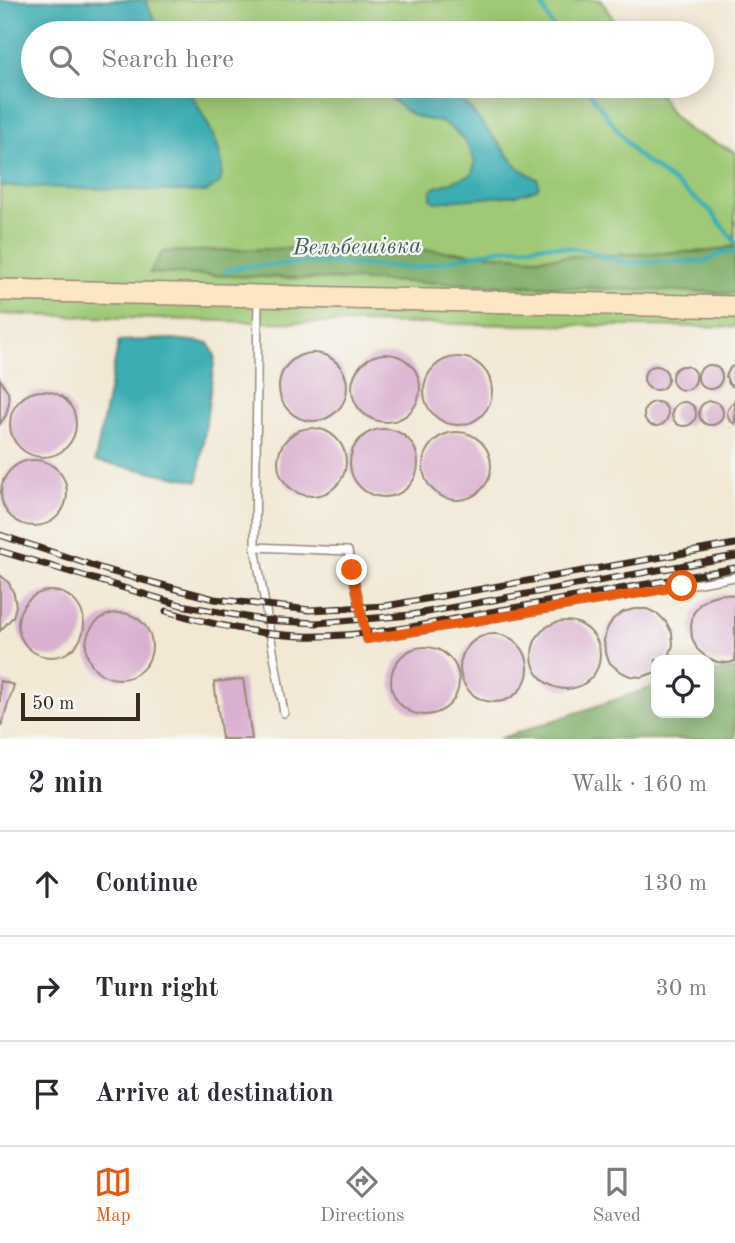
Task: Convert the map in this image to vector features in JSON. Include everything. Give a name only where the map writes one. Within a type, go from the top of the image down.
[{"type":"street","points":[[0,290],[735,307]]},
{"type":"lane","points":[[258,297],[255,547],[284,713]]},
{"type":"lane","points":[[255,547],[348,551],[367,639],[735,577]]},
{"type":"green space","points":[[0,0],[601,0],[614,21],[21,21],[21,98],[662,98],[672,114],[688,130],[735,152],[735,246],[712,251],[535,258],[371,246],[163,252],[150,273],[735,293],[735,327],[258,322],[0,314]]},
{"type":"green space","points":[[371,246],[535,258],[712,251],[735,246],[735,293],[150,273],[162,252]]},
{"type":"green space","points":[[735,669],[735,739],[499,739],[651,688],[651,718],[714,718],[714,672]]},
{"type":"water","points":[[0,0],[145,0],[155,21],[21,21],[21,98],[194,98],[221,158],[220,182],[206,192],[0,186]]},
{"type":"water","points":[[391,98],[461,98],[519,168],[537,179],[537,189],[518,195],[435,202],[431,199],[431,191],[434,188],[471,175],[474,168],[472,153],[462,138],[443,123],[411,114]]},
{"type":"water","points":[[173,339],[209,343],[215,356],[198,481],[95,461],[119,341]]},
{"type":"building","points":[[320,353],[341,368],[347,380],[345,400],[337,411],[320,421],[306,421],[289,411],[281,400],[279,380],[289,363],[300,355]]},
{"type":"building","points":[[393,354],[414,369],[420,381],[418,401],[410,412],[393,422],[379,422],[362,412],[354,401],[352,381],[362,364],[373,356]]},
{"type":"building","points":[[465,357],[486,372],[492,384],[490,404],[482,415],[465,425],[451,425],[434,415],[426,404],[424,384],[434,367],[445,359]]},
{"type":"building","points":[[710,365],[718,369],[722,377],[718,385],[710,389],[702,385],[698,377],[702,369]]},
{"type":"building","points":[[735,365],[735,388],[729,384],[726,376]]},
{"type":"building","points":[[656,366],[664,370],[668,378],[664,386],[656,390],[648,386],[644,378],[648,370]]},
{"type":"building","points":[[684,366],[692,370],[696,378],[692,386],[684,390],[676,386],[672,378],[676,370]]},
{"type":"building","points":[[0,379],[8,392],[9,403],[0,424]]},
{"type":"building","points":[[43,391],[56,393],[71,406],[76,424],[74,437],[61,452],[43,457],[30,455],[15,442],[10,424],[12,411],[25,396]]},
{"type":"building","points":[[711,401],[719,405],[723,413],[719,421],[711,425],[703,421],[699,413],[703,405]]},
{"type":"building","points":[[735,401],[735,424],[729,420],[727,412]]},
{"type":"building","points":[[656,402],[664,406],[668,414],[664,422],[656,426],[648,422],[644,414],[648,406]]},
{"type":"building","points":[[684,402],[692,406],[696,414],[692,422],[684,426],[676,422],[672,414],[676,406]]},
{"type":"building","points":[[319,428],[340,443],[346,455],[344,475],[336,486],[319,496],[305,496],[288,486],[280,475],[278,455],[288,438],[299,430]]},
{"type":"building","points":[[391,429],[412,444],[418,456],[416,476],[408,487],[391,497],[377,497],[360,487],[352,476],[350,456],[360,439],[371,431]]},
{"type":"building","points":[[464,432],[485,447],[491,459],[489,479],[481,490],[464,500],[450,500],[433,490],[425,479],[423,459],[433,442],[444,434]]},
{"type":"building","points":[[34,460],[47,462],[62,475],[67,493],[65,506],[52,521],[34,526],[21,524],[6,511],[1,493],[3,480],[16,465]]},
{"type":"building","points":[[0,575],[9,583],[16,606],[13,617],[0,631]]},
{"type":"building","points":[[45,591],[57,591],[69,596],[79,606],[84,624],[82,637],[69,652],[57,657],[45,657],[33,652],[23,642],[18,630],[18,618],[23,606],[33,596]]},
{"type":"building","points":[[721,594],[735,595],[735,661],[729,663],[714,661],[714,655],[704,655],[697,649],[692,638],[693,614],[700,604]]},
{"type":"building","points":[[647,609],[658,614],[672,633],[673,645],[670,655],[651,655],[651,674],[642,677],[630,676],[619,671],[610,663],[605,652],[607,629],[613,619],[623,612]]},
{"type":"building","points":[[119,613],[132,615],[147,628],[152,646],[150,659],[137,674],[119,679],[106,677],[91,664],[86,646],[88,633],[101,618]]},
{"type":"building","points":[[573,621],[594,636],[600,648],[598,668],[590,679],[573,689],[559,689],[542,679],[534,668],[532,648],[542,631],[553,623]]},
{"type":"building","points":[[501,634],[522,649],[528,661],[526,681],[518,692],[501,702],[487,702],[470,692],[462,681],[460,661],[470,644],[481,636]]},
{"type":"building","points":[[432,647],[453,662],[459,674],[457,694],[449,705],[432,715],[418,715],[401,705],[393,694],[391,674],[401,657],[412,649]]},
{"type":"building","points":[[243,679],[252,739],[222,739],[214,682]]},
{"type":"building","points":[[0,681],[14,685],[1,726],[0,726]]},
{"type":"waterway","name":"Вельбешівка","points":[[539,0],[550,21]]},
{"type":"waterway","name":"Вельбешівка","points":[[593,98],[636,154],[709,209],[735,242]]},
{"type":"waterway","name":"Вельбешівка","points":[[225,271],[243,267],[315,262],[414,268],[500,249],[548,245],[584,250],[627,263],[707,261],[723,252],[735,252]]},
{"type":"railway","points":[[0,535],[106,570],[214,599],[310,610],[386,606],[735,544]]},
{"type":"railway","points":[[0,551],[181,605],[262,620],[317,623],[411,615],[735,556]]},
{"type":"railway","points":[[166,611],[249,631],[301,636],[348,635],[420,625],[735,568]]},
{"type":"route","points":[[352,570],[367,639],[682,586]]}]
